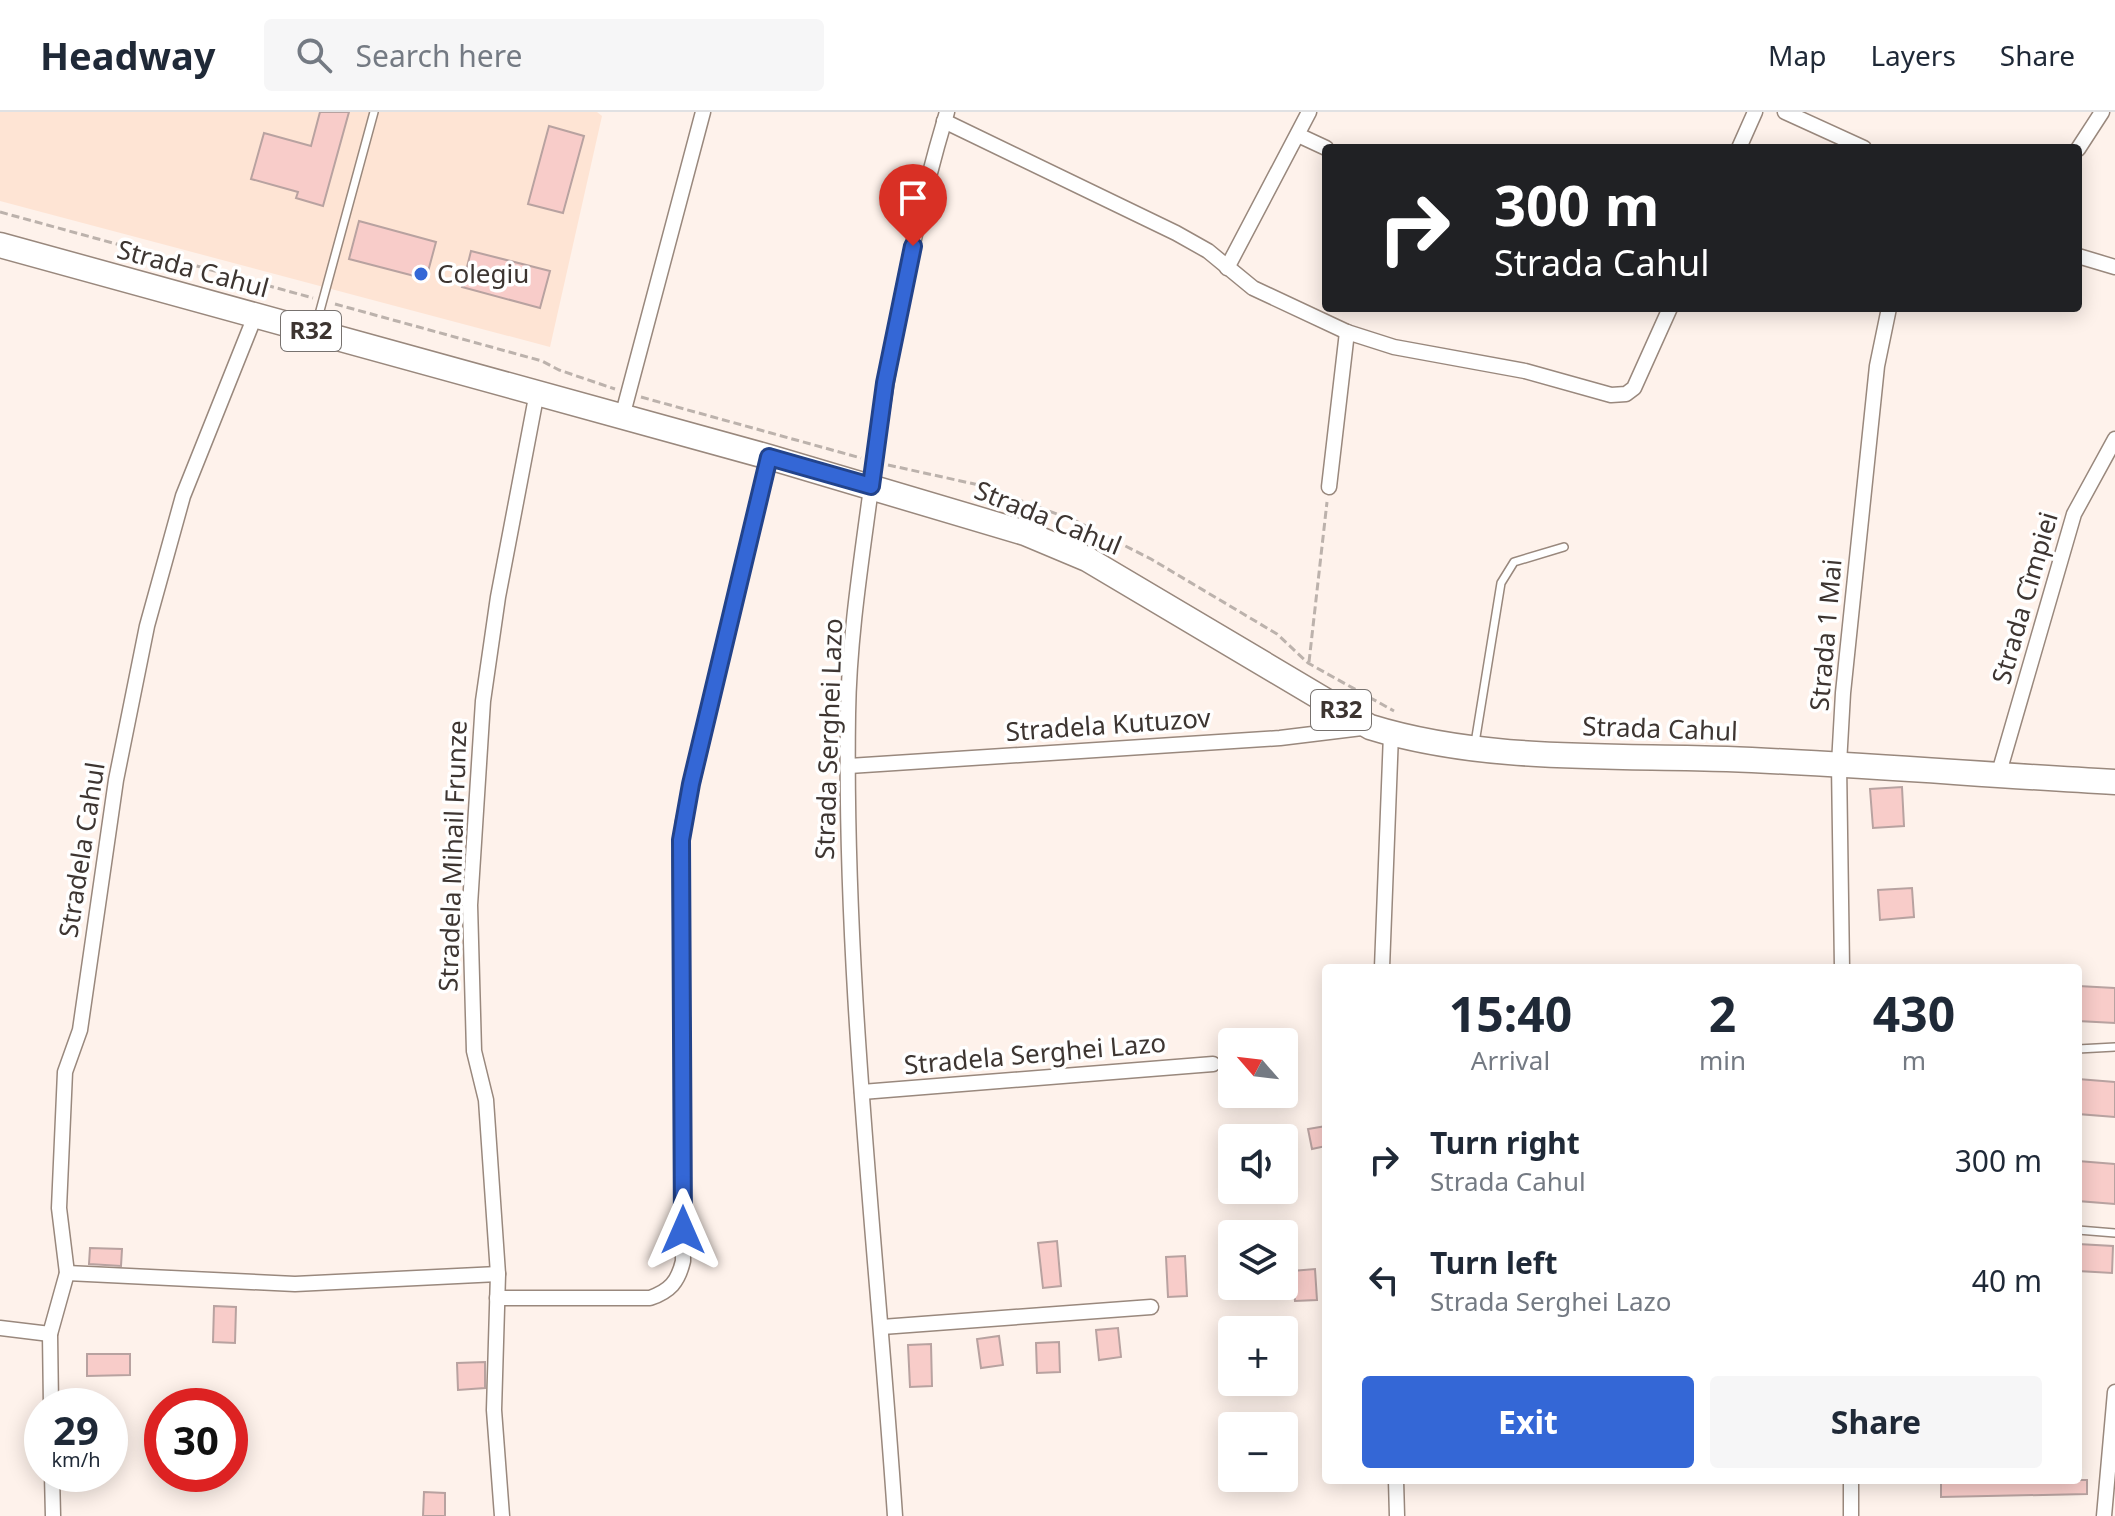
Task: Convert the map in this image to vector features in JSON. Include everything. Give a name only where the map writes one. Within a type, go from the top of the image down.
[{"type":"main road","name":"Strada Cahul","points":[[0,245],[968,513],[1087,559],[1381,730],[1474,749],[1839,764],[2115,782]]},
{"type":"street","points":[[622,417],[703,112]]},
{"type":"street","points":[[1227,268],[1309,112]]},
{"type":"street","points":[[1741,144],[1755,112]]},
{"type":"street","points":[[1785,112],[1855,144]]},
{"type":"street","points":[[2081,144],[2102,112]]},
{"type":"street","points":[[946,117],[1176,233],[1208,251],[1253,288],[1347,332],[1394,347],[1525,371],[1611,395],[1626,394],[1634,388],[1668,312]]},
{"type":"street","name":"Strada Serghei Lazo","points":[[895,1516],[849,928],[852,647],[885,383],[946,117]]},
{"type":"street","points":[[1298,135],[1322,146]]},
{"type":"street","points":[[2082,257],[2115,267]]},
{"type":"street","name":"Strada 1 Mai","points":[[1842,964],[1839,764],[1877,366],[1888,312]]},
{"type":"street","name":"Stradela Cahul","points":[[51,1388],[50,1334],[67,1273],[59,1208],[65,1072],[80,1030],[116,780],[147,626],[183,496],[255,316]]},
{"type":"street","points":[[1329,487],[1347,332]]},
{"type":"street","name":"Stradela Mihail Frunze","points":[[502,1516],[494,1410],[498,1274],[486,1100],[474,1051],[470,905],[483,701],[498,597],[537,392]]},
{"type":"street","name":"Strada Cîmpiei","points":[[1998,776],[2074,514],[2115,439]]},
{"type":"street","points":[[497,1298],[650,1298],[663,1293],[679,1276],[683,1261],[682,834],[769,457]]},
{"type":"street","points":[[1381,730],[1382,964]]},
{"type":"street","name":"Stradela Kutuzov","points":[[849,766],[1381,730]]},
{"type":"street","name":"Stradela Serghei Lazo","points":[[862,1092],[1213,1064]]},
{"type":"street","points":[[67,1273],[295,1284],[498,1274]]},
{"type":"street","points":[[882,1327],[1151,1307]]},
{"type":"street","points":[[0,1328],[50,1334]]},
{"type":"street","points":[[2104,1516],[2115,1392]]},
{"type":"street","points":[[1396,1484],[1397,1516]]},
{"type":"street","points":[[1851,1484],[1851,1516]]},
{"type":"street","points":[[52,1492],[53,1516]]},
{"type":"lane","points":[[314,332],[374,112]]},
{"type":"lane","points":[[1474,749],[1501,583],[1514,562],[1564,547]]},
{"type":"lane","points":[[2082,1049],[2115,1047]]},
{"type":"lane","points":[[2082,1230],[2115,1233]]},
{"type":"path","points":[[1308,663],[1329,487]]},
{"type":"shaded area","name":"Colegiu","points":[[0,112],[597,112],[602,116],[550,347],[0,201]]},
{"type":"building","points":[[320,112],[349,112],[323,206],[296,198],[298,192],[251,179],[264,133],[311,146]]},
{"type":"building","points":[[549,126],[584,136],[563,213],[528,204]]},
{"type":"building","points":[[359,221],[436,242],[426,279],[349,259]]},
{"type":"building","points":[[471,251],[550,271],[540,308],[462,287]]},
{"type":"building","points":[[1902,787],[1904,826],[1873,828],[1870,789]]},
{"type":"building","points":[[1912,888],[1914,917],[1880,920],[1878,890]]},
{"type":"building","points":[[2082,986],[2115,988],[2115,1023],[2082,1021]]},
{"type":"building","points":[[2082,1079],[2115,1082],[2115,1117],[2082,1114]]},
{"type":"building","points":[[1322,1127],[1322,1147],[1312,1149],[1308,1129]]},
{"type":"building","points":[[2082,1161],[2115,1164],[2115,1204],[2082,1201]]},
{"type":"building","points":[[1057,1241],[1061,1286],[1043,1288],[1038,1243]]},
{"type":"building","points":[[2082,1244],[2113,1246],[2112,1273],[2082,1271]]},
{"type":"building","points":[[90,1248],[122,1249],[121,1266],[89,1264]]},
{"type":"building","points":[[1185,1256],[1187,1296],[1168,1297],[1166,1257]]},
{"type":"building","points":[[1315,1269],[1317,1300],[1295,1301],[1298,1300],[1298,1270]]},
{"type":"building","points":[[214,1306],[236,1307],[235,1343],[213,1342]]},
{"type":"building","points":[[1118,1328],[1121,1357],[1099,1360],[1096,1330]]},
{"type":"building","points":[[999,1336],[1003,1365],[981,1368],[977,1339]]},
{"type":"building","points":[[1059,1342],[1060,1372],[1037,1373],[1036,1343]]},
{"type":"building","points":[[931,1344],[932,1386],[910,1387],[908,1345]]},
{"type":"building","points":[[87,1354],[130,1354],[130,1375],[87,1376]]},
{"type":"building","points":[[485,1362],[485,1388],[458,1390],[457,1363]]},
{"type":"building","points":[[2082,1480],[2087,1480],[2087,1494],[1941,1497],[1941,1484],[2082,1484]]},
{"type":"building","points":[[424,1492],[445,1493],[445,1516],[423,1516]]},
{"type":"place","name":"Colegiu","points":[[421,274]]},
{"type":"route","points":[[683,1230],[680,857],[691,784],[769,457],[871,486],[885,383],[913,246]]}]
